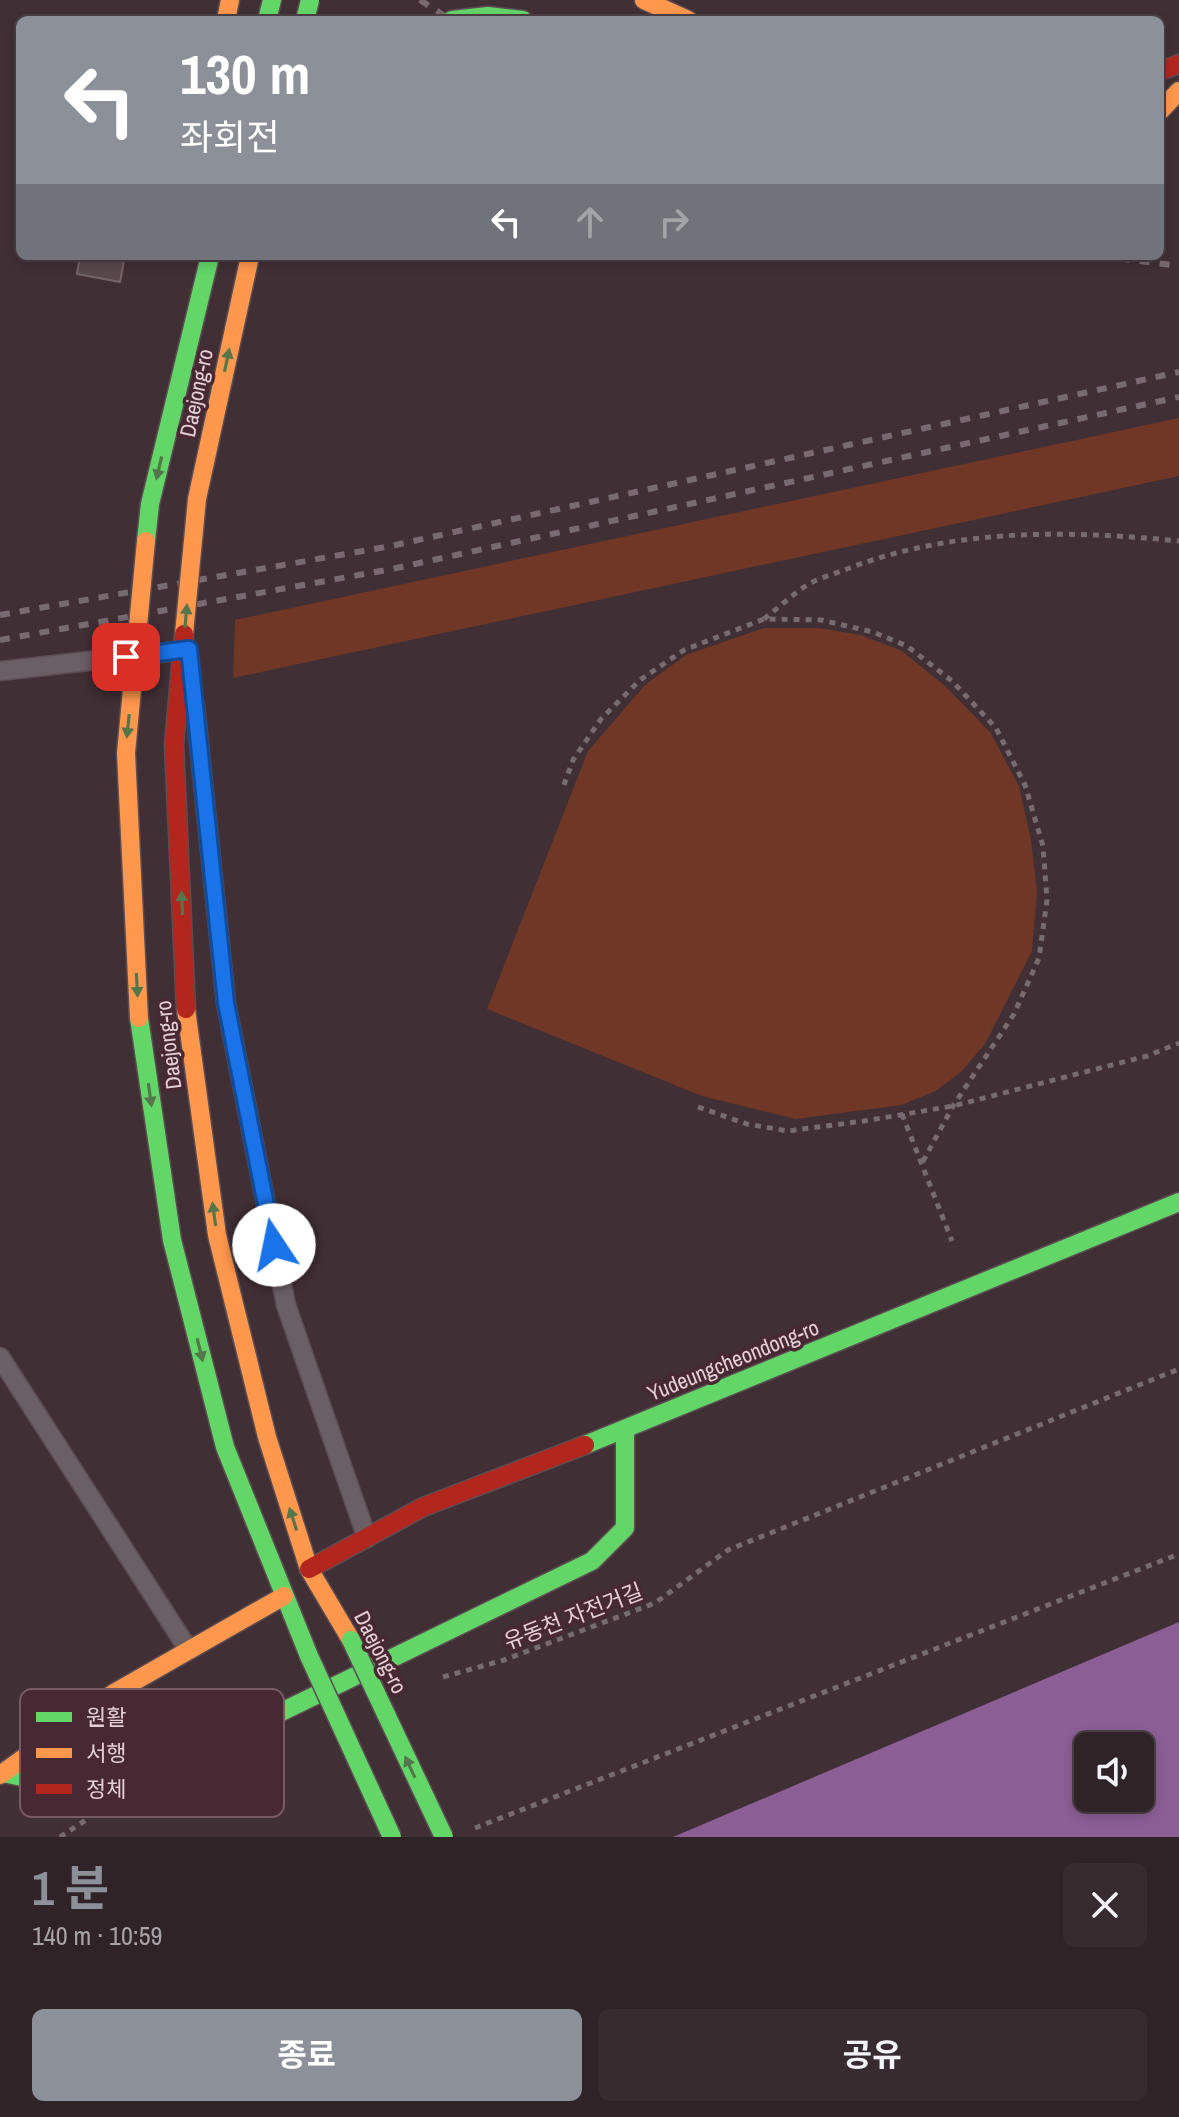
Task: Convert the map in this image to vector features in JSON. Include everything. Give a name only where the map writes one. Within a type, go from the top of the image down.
[{"type":"main road","points":[[644,0],[679,16]]},
{"type":"main road","points":[[1164,107],[1179,91]]},
{"type":"main road","name":"Daejong-ro","points":[[209,260],[150,504],[127,737],[139,1018],[172,1240],[225,1447],[309,1656],[392,1837]]},
{"type":"main road","name":"Daejong-ro","points":[[249,260],[197,499],[174,744],[186,1009],[217,1235],[267,1437],[309,1569],[351,1640],[444,1837]]},
{"type":"main road","name":"Yudeungcheondong-ro","points":[[309,1569],[423,1507],[625,1430],[1179,1202]]},
{"type":"main road","points":[[284,1711],[592,1561],[625,1528],[625,1430]]},
{"type":"main road","points":[[121,1689],[284,1596]]},
{"type":"main road","points":[[1,1774],[20,1760]]},
{"type":"lane","points":[[0,671],[189,649],[226,1003],[286,1305],[367,1538]]},
{"type":"lane","points":[[0,1357],[188,1649]]},
{"type":"path","points":[[564,785],[573,760],[601,719],[640,680],[684,650],[764,619],[809,584],[867,561],[912,549],[1019,534],[1078,533],[1179,541]]},
{"type":"path","points":[[764,619],[821,620],[873,632],[907,646],[952,681],[996,728],[1025,785],[1043,846],[1047,900],[1039,958],[1014,1014],[953,1106],[921,1165]]},
{"type":"path","points":[[698,1107],[747,1124],[788,1131],[953,1106],[1147,1056],[1179,1043]]},
{"type":"path","points":[[902,1114],[952,1241]]},
{"type":"path","name":"유동천 자전거길","points":[[443,1677],[504,1660],[655,1603],[728,1550],[1179,1369]]},
{"type":"path","points":[[469,1830],[1179,1554]]},
{"type":"path","points":[[60,1837],[90,1817]]},
{"type":"shaded area","points":[[1179,418],[1179,476],[233,678],[235,620]]},
{"type":"shaded area","points":[[764,628],[818,628],[861,635],[902,651],[945,686],[990,732],[1019,786],[1031,840],[1037,892],[1032,951],[985,1044],[962,1071],[936,1091],[901,1105],[796,1119],[702,1096],[487,1009],[588,751],[645,685],[686,655]]},
{"type":"shaded area","points":[[1179,1622],[1179,1837],[673,1837]]},
{"type":"building","points":[[79,260],[124,260],[120,282],[77,274]]},
{"type":"railway","points":[[420,0],[445,16]]},
{"type":"railway","points":[[1132,260],[1179,266]]},
{"type":"railway","points":[[0,615],[391,546],[1179,372]]},
{"type":"railway","points":[[0,640],[392,569],[1179,397]]},
{"type":"traffic: fast","points":[[268,16],[272,0]]},
{"type":"traffic: fast","points":[[306,16],[310,0]]},
{"type":"traffic: fast","points":[[146,541],[150,504],[209,260]]},
{"type":"traffic: fast","points":[[139,1018],[172,1240],[225,1447],[309,1656]]},
{"type":"traffic: fast","points":[[585,1445],[1179,1202]]},
{"type":"traffic: fast","points":[[284,1711],[592,1561],[625,1528],[625,1430]]},
{"type":"traffic: fast","points":[[351,1640],[444,1837]]},
{"type":"traffic: fast","points":[[309,1656],[392,1837]]},
{"type":"traffic: fast","points":[[3,1773],[20,1777]]},
{"type":"traffic: slow","points":[[227,16],[230,0]]},
{"type":"traffic: slow","points":[[644,0],[679,16]]},
{"type":"traffic: slow","points":[[1164,107],[1179,91]]},
{"type":"traffic: slow","points":[[184,634],[197,499],[249,260]]},
{"type":"traffic: slow","points":[[139,1018],[126,753],[146,541]]},
{"type":"traffic: slow","points":[[186,1009],[217,1235],[267,1437],[309,1569],[351,1640]]},
{"type":"traffic: slow","points":[[121,1689],[284,1596]]},
{"type":"traffic: slow","points":[[0,1775],[20,1761]]},
{"type":"traffic: jam","points":[[1164,70],[1179,64]]},
{"type":"traffic: jam","points":[[184,634],[174,744],[186,1009]]},
{"type":"traffic: jam","points":[[309,1569],[423,1507],[585,1445]]},
{"type":"route","points":[[126,657],[189,649],[226,1003],[274,1245]]}]
